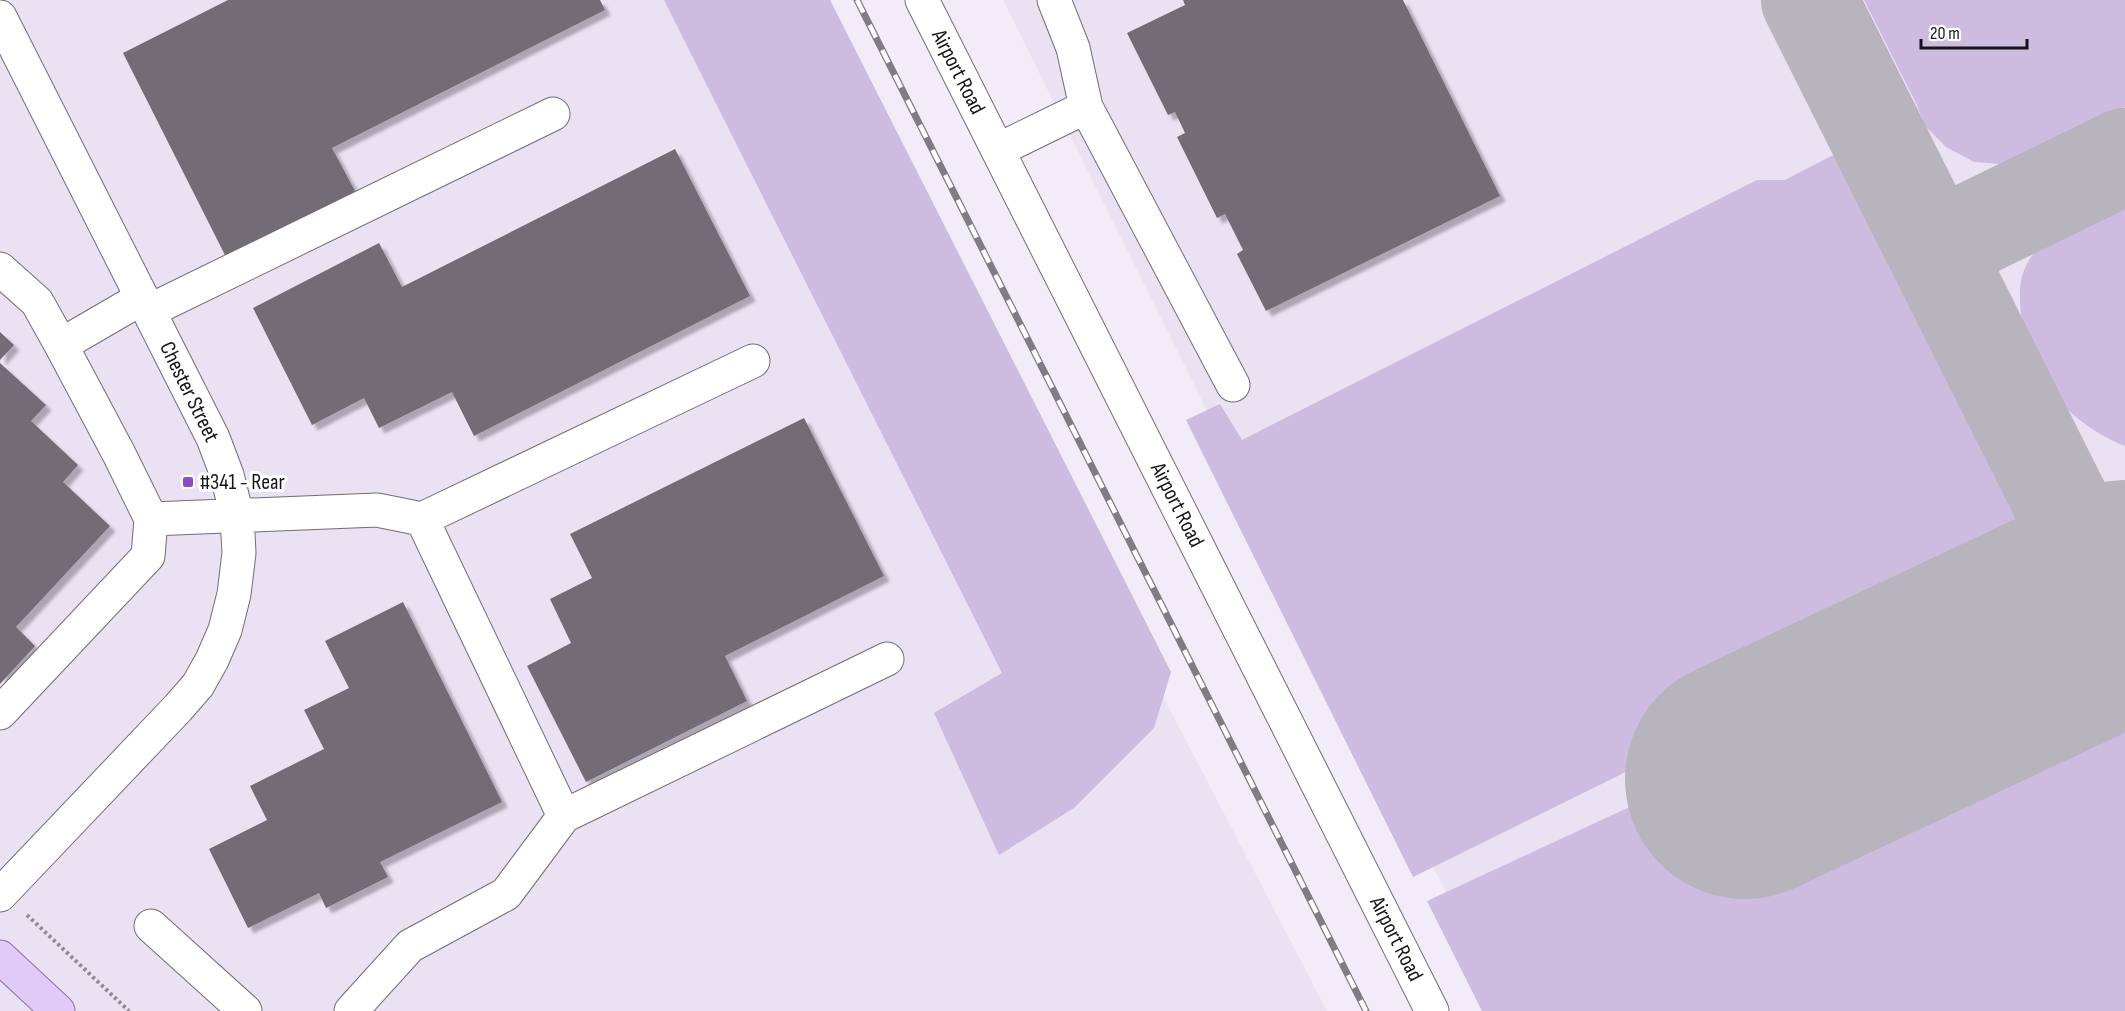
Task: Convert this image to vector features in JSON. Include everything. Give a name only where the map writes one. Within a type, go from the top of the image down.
[{"type":"main road","points":[[0,957],[58,1011]]},
{"type":"street","name":"Airport Road","points":[[922,0],[1432,1011]]},
{"type":"street","points":[[1054,0],[1073,48],[1086,107],[1233,385]]},
{"type":"street","name":"Chester Street","points":[[0,17],[213,438],[227,475],[237,516],[239,553],[234,594],[225,630],[198,685],[0,895]]},
{"type":"street","points":[[998,150],[1086,107]]},
{"type":"street","points":[[61,345],[553,114]]},
{"type":"street","points":[[0,269],[37,302],[119,454],[151,519],[148,556],[0,713]]},
{"type":"street","points":[[151,519],[377,510],[422,519],[753,361]]},
{"type":"street","points":[[422,519],[564,816]]},
{"type":"street","points":[[351,1011],[410,946],[506,894],[564,816],[887,659]]},
{"type":"street","points":[[151,926],[245,1011]]},
{"type":"path","points":[[32,920],[129,1011]]},
{"type":"shaded area","points":[[0,0],[800,0],[1327,1011],[0,1011]]},
{"type":"shaded area","points":[[664,0],[830,0],[1171,672],[1154,728],[1074,808],[999,855],[934,713],[1002,673]]},
{"type":"shaded area","points":[[1003,0],[2125,0],[2125,1011],[1505,1011]]},
{"type":"shaded area","points":[[1864,0],[2125,0],[2125,107],[2001,164],[1974,162],[1946,147],[1925,126],[1916,103]]},
{"type":"shaded area","points":[[1839,152],[2025,519],[1696,675],[1719,726],[1413,877],[1186,420],[1220,404],[1242,440],[1757,180],[1785,180]]},
{"type":"shaded area","points":[[2125,199],[2125,446],[2088,426],[2058,398],[2025,334],[2020,298],[2022,275],[2043,243],[2068,225]]},
{"type":"shaded area","points":[[2125,687],[2125,1011],[1482,1011],[1427,901],[1733,759],[1780,849]]},
{"type":"building","points":[[228,0],[600,0],[605,10],[332,148],[355,191],[226,257],[123,53]]},
{"type":"building","points":[[1183,0],[1403,0],[1500,196],[1266,311],[1237,254],[1243,250],[1225,214],[1217,218],[1177,137],[1185,133],[1175,112],[1168,115],[1127,33],[1185,5]]},
{"type":"building","points":[[675,149],[750,296],[474,436],[452,392],[379,428],[364,398],[312,425],[253,308],[379,243],[402,287]]},
{"type":"building","points":[[0,332],[14,345],[0,360]]},
{"type":"building","points":[[0,363],[46,405],[31,421],[78,465],[63,482],[110,526],[16,627],[35,646],[0,684]]},
{"type":"building","points":[[804,418],[884,576],[725,656],[747,701],[586,782],[527,666],[571,643],[550,599],[592,578],[570,534]]},
{"type":"building","points":[[403,602],[502,802],[380,862],[388,877],[326,908],[319,893],[248,928],[209,849],[267,820],[250,786],[324,749],[304,710],[349,688],[325,641]]},
{"type":"taxiway","points":[[1809,0],[2113,606]]},
{"type":"taxiway","points":[[1934,249],[2125,156]]},
{"type":"runway","points":[[1745,779],[2125,600]]},
{"type":"railway","points":[[857,0],[1366,1011]]},
{"type":"place","name":"#341 - Rear","points":[[188,482]]}]
